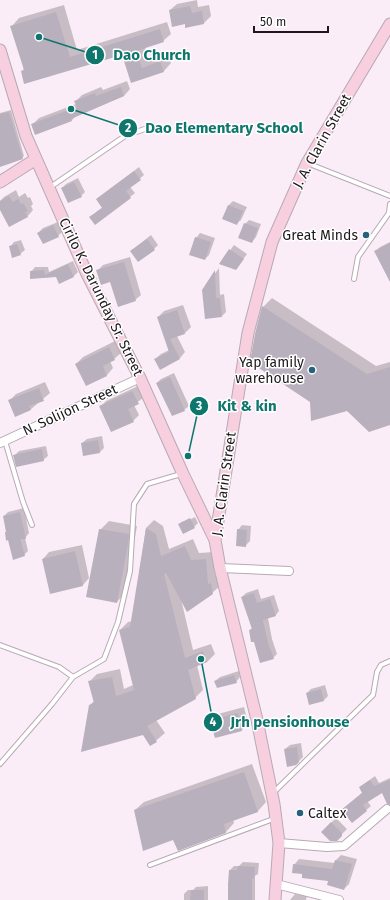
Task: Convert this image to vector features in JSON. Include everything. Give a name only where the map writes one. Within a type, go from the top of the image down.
[{"type":"main road","name":"J. A. Clarin Street","points":[[275,900],[279,843],[272,794],[257,720],[220,568],[215,540],[248,333],[272,242],[307,163],[390,24]]},
{"type":"main road","name":"Cirilo K. Darunday Sr. Street","points":[[0,50],[26,136],[49,189],[87,274],[140,378],[183,474],[215,540]]},
{"type":"main road","points":[[0,182],[36,159]]},
{"type":"street","name":"N. Solijon Street","points":[[2,442],[140,378]]},
{"type":"street","points":[[220,568],[288,571]]},
{"type":"street","points":[[279,843],[327,847],[344,846],[387,809]]},
{"type":"street","points":[[276,884],[339,900]]},
{"type":"lane","points":[[49,189],[125,136],[153,126]]},
{"type":"lane","points":[[307,163],[390,196]]},
{"type":"lane","points":[[354,279],[358,256],[389,213],[390,204]]},
{"type":"lane","points":[[2,442],[32,525]]},
{"type":"lane","points":[[0,764],[52,704],[73,677],[104,658],[118,622],[130,570],[134,504],[147,484],[183,474]]},
{"type":"lane","points":[[0,645],[60,667],[73,677]]},
{"type":"lane","points":[[272,794],[374,695],[377,672],[381,665],[390,661]]},
{"type":"lane","points":[[150,865],[276,818]]},
{"type":"building","points":[[190,6],[192,13],[202,11],[204,24],[185,28],[185,24],[172,27],[169,10]]},
{"type":"building","points":[[56,12],[70,57],[160,29],[164,42],[136,51],[142,68],[160,61],[164,72],[131,83],[122,55],[24,84],[21,71],[24,70],[10,26]]},
{"type":"building","points":[[121,87],[124,96],[71,119],[72,121],[35,135],[31,124],[77,107],[74,101],[95,93],[96,96]]},
{"type":"building","points":[[9,112],[23,159],[0,167],[0,114]]},
{"type":"building","points":[[134,171],[141,180],[126,191],[131,198],[95,225],[89,217],[102,208],[96,199]]},
{"type":"building","points":[[74,182],[82,197],[68,203],[61,188]]},
{"type":"building","points":[[9,196],[13,202],[18,199],[21,204],[23,203],[28,211],[25,212],[28,217],[9,227],[0,210],[0,201]]},
{"type":"building","points":[[228,205],[243,211],[237,225],[222,219]]},
{"type":"building","points":[[244,223],[258,228],[252,243],[238,238]]},
{"type":"building","points":[[53,225],[59,237],[43,244],[37,233]]},
{"type":"building","points":[[195,237],[211,242],[205,260],[189,255]]},
{"type":"building","points":[[147,239],[155,250],[138,262],[130,251]]},
{"type":"building","points":[[390,243],[390,282],[374,251]]},
{"type":"building","points":[[17,244],[21,255],[12,258],[9,246]]},
{"type":"building","points":[[229,249],[244,259],[236,270],[219,264]]},
{"type":"building","points":[[124,262],[136,301],[118,307],[110,282],[101,285],[96,270]]},
{"type":"building","points":[[68,264],[74,277],[59,284],[56,277],[30,279],[30,271],[44,270],[45,275]]},
{"type":"building","points":[[215,270],[216,298],[220,298],[222,317],[205,319],[202,290]]},
{"type":"building","name":"Yap family warehouse","points":[[262,306],[367,374],[390,367],[390,425],[369,432],[347,411],[311,421],[310,402],[250,362]]},
{"type":"building","points":[[177,310],[185,334],[170,339],[180,359],[160,370],[154,359],[169,352],[157,317]]},
{"type":"building","points":[[109,347],[115,360],[103,366],[107,376],[86,386],[75,364]]},
{"type":"building","points":[[170,377],[185,411],[172,416],[156,383]]},
{"type":"building","points":[[39,388],[44,401],[29,406],[31,410],[15,417],[8,400]]},
{"type":"building","points":[[132,391],[139,404],[128,409],[134,422],[111,432],[99,406]]},
{"type":"building","points":[[98,440],[100,453],[83,456],[81,443]]},
{"type":"building","points":[[42,449],[44,461],[16,467],[13,455]]},
{"type":"building","points":[[20,512],[26,539],[20,539],[25,556],[13,560],[8,540],[6,541],[3,516]]},
{"type":"building","points":[[190,518],[195,528],[183,534],[178,524]]},
{"type":"building","points":[[146,528],[156,534],[161,556],[185,546],[191,560],[206,559],[208,584],[211,583],[213,594],[187,612],[166,573],[164,574],[185,658],[203,651],[207,662],[188,670],[196,699],[147,726],[157,742],[150,746],[143,735],[81,752],[89,705],[94,703],[88,681],[112,677],[116,696],[134,690],[119,630],[130,627]]},
{"type":"building","points":[[99,529],[129,534],[117,603],[86,597]]},
{"type":"building","points":[[237,529],[247,530],[246,547],[236,546]]},
{"type":"building","points":[[75,551],[83,586],[50,594],[42,559]]},
{"type":"building","points":[[254,593],[257,603],[270,599],[276,616],[263,620],[268,643],[274,659],[260,663],[254,642],[251,642],[249,630],[252,629],[241,597]]},
{"type":"building","points":[[234,675],[237,683],[217,688],[214,681]]},
{"type":"building","points":[[321,689],[324,701],[309,705],[306,693]]},
{"type":"building","points":[[238,713],[242,731],[215,738],[210,720]]},
{"type":"building","points":[[297,747],[299,762],[296,765],[287,767],[284,749]]},
{"type":"building","points":[[244,772],[258,812],[224,824],[226,833],[178,851],[173,840],[143,851],[134,810]]},
{"type":"building","points":[[370,780],[374,786],[390,780],[390,805],[387,804],[382,793],[363,805],[367,811],[352,823],[341,810],[362,793],[359,787]]},
{"type":"building","points":[[331,822],[342,833],[342,836],[337,841],[330,841],[321,832]]},
{"type":"building","points":[[335,860],[352,864],[344,890],[327,885],[328,881],[302,878],[302,874],[292,873],[293,864],[332,869]]},
{"type":"building","points":[[238,866],[255,867],[254,879],[252,878],[252,900],[228,900],[229,870],[237,870]]},
{"type":"building","points":[[191,890],[204,890],[204,900],[190,900]]},
{"type":"place","name":"Dao Church","points":[[39,37]]},
{"type":"place","name":"Dao Elementary School","points":[[71,109]]},
{"type":"place","name":"Great Minds","points":[[366,235]]},
{"type":"place","name":"Yap family warehouse","points":[[312,370]]},
{"type":"place","name":"Kit & kin","points":[[188,456]]},
{"type":"place","name":"Jrh pensionhouse","points":[[201,659]]},
{"type":"place","name":"Caltex","points":[[300,813]]}]
